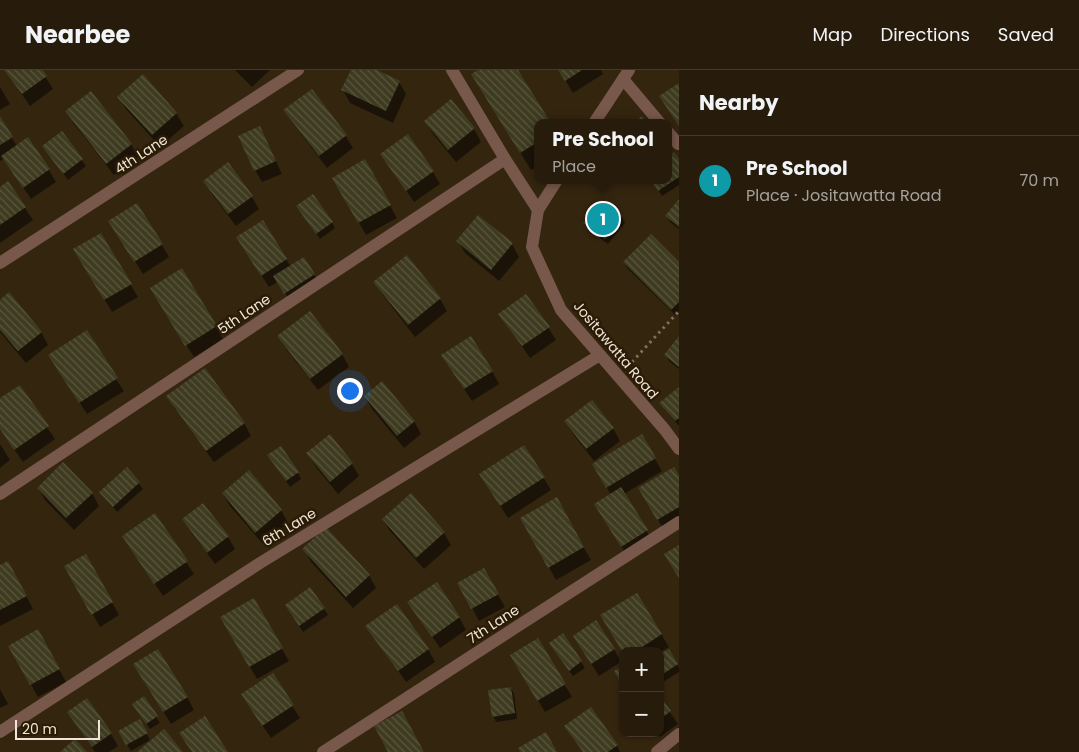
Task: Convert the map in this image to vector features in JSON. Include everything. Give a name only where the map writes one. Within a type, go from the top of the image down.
[{"type":"street","name":"4th Lane","points":[[0,263],[298,70]]},
{"type":"street","points":[[452,70],[538,210]]},
{"type":"street","points":[[597,119],[626,74],[657,119]]},
{"type":"street","name":"5th Lane","points":[[0,494],[505,159]]},
{"type":"street","name":"Jositawatta Road","points":[[554,184],[538,210],[532,247],[561,310],[665,430],[679,449]]},
{"type":"street","name":"6th Lane","points":[[0,732],[260,563],[600,355]]},
{"type":"street","name":"7th Lane","points":[[323,752],[679,522]]},
{"type":"street","points":[[657,752],[679,734]]},
{"type":"path","points":[[619,377],[679,311]]},
{"type":"building","points":[[4,70],[43,70],[47,76],[22,94]]},
{"type":"building","points":[[351,70],[377,70],[400,81],[386,111],[341,90]]},
{"type":"building","points":[[478,70],[518,70],[549,119],[534,119],[534,144],[520,153],[471,74]]},
{"type":"building","points":[[558,70],[582,70],[565,81]]},
{"type":"building","points":[[143,74],[177,113],[152,135],[117,97]]},
{"type":"building","points":[[679,83],[679,126],[659,96]]},
{"type":"building","points":[[312,89],[347,135],[319,156],[283,110]]},
{"type":"building","points":[[91,91],[132,144],[106,164],[65,111]]},
{"type":"building","points":[[451,99],[475,128],[448,150],[424,121]]},
{"type":"building","points":[[0,116],[13,137],[0,145]]},
{"type":"building","points":[[260,126],[276,161],[254,171],[238,136]]},
{"type":"building","points":[[62,131],[83,159],[63,174],[42,146]]},
{"type":"building","points":[[408,134],[434,171],[406,191],[380,154]]},
{"type":"building","points":[[28,137],[50,169],[23,188],[1,156]]},
{"type":"building","points":[[674,152],[679,159],[679,177],[672,182],[672,153]]},
{"type":"building","points":[[365,159],[391,205],[358,223],[332,178]]},
{"type":"building","points":[[228,162],[253,196],[228,214],[203,181]]},
{"type":"building","points":[[8,181],[26,207],[0,225],[0,187]]},
{"type":"building","points":[[654,184],[668,184],[658,191]]},
{"type":"building","points":[[313,194],[333,222],[316,234],[296,206]]},
{"type":"building","points":[[679,199],[679,227],[665,216]]},
{"type":"building","points":[[601,200],[622,216],[605,239],[583,223]]},
{"type":"building","points":[[137,203],[163,244],[134,262],[108,221]]},
{"type":"building","points":[[478,215],[513,243],[491,270],[456,241]]},
{"type":"building","points":[[263,220],[287,259],[261,276],[236,237]]},
{"type":"building","points":[[101,233],[132,284],[104,300],[73,249]]},
{"type":"building","points":[[651,234],[679,262],[679,302],[671,310],[623,262]]},
{"type":"building","points":[[407,255],[441,298],[408,325],[373,282]]},
{"type":"building","points":[[304,257],[315,274],[284,294],[273,276]]},
{"type":"building","points":[[182,268],[217,326],[185,346],[150,288]]},
{"type":"building","points":[[9,292],[42,332],[18,351],[0,330],[0,300]]},
{"type":"building","points":[[526,294],[550,327],[522,346],[498,314]]},
{"type":"building","points":[[310,311],[343,354],[310,379],[277,336]]},
{"type":"building","points":[[87,330],[118,378],[79,403],[48,355]]},
{"type":"building","points":[[471,336],[493,371],[464,389],[441,355]]},
{"type":"building","points":[[679,336],[679,367],[664,355]]},
{"type":"building","points":[[205,368],[245,423],[206,451],[166,396]]},
{"type":"building","points":[[382,381],[415,421],[397,436],[364,396]]},
{"type":"building","points":[[20,385],[49,426],[14,450],[0,429],[0,398]]},
{"type":"building","points":[[679,387],[679,418],[675,421],[659,403]]},
{"type":"building","points":[[592,400],[614,428],[586,449],[564,421]]},
{"type":"building","points":[[330,434],[353,463],[330,482],[306,453]]},
{"type":"building","points":[[642,434],[656,458],[606,488],[592,464]]},
{"type":"building","points":[[524,445],[545,477],[500,506],[479,474]]},
{"type":"building","points":[[281,446],[299,472],[286,481],[267,455]]},
{"type":"building","points":[[63,462],[93,493],[66,518],[37,488]]},
{"type":"building","points":[[127,467],[140,482],[113,507],[99,492]]},
{"type":"building","points":[[674,467],[679,475],[679,507],[657,520],[638,488]]},
{"type":"building","points":[[249,470],[282,510],[255,533],[222,493]]},
{"type":"building","points":[[621,487],[648,530],[621,547],[594,504]]},
{"type":"building","points":[[411,493],[445,532],[416,558],[382,519]]},
{"type":"building","points":[[557,497],[584,547],[548,568],[520,518]]},
{"type":"building","points":[[203,503],[229,536],[207,553],[182,519]]},
{"type":"building","points":[[155,513],[188,561],[154,584],[122,536]]},
{"type":"building","points":[[326,527],[370,575],[346,597],[302,549]]},
{"type":"building","points":[[679,545],[679,578],[664,554]]},
{"type":"building","points":[[86,554],[113,602],[91,615],[64,566]]},
{"type":"building","points":[[8,561],[27,596],[0,610],[0,565]]},
{"type":"building","points":[[484,568],[499,594],[471,609],[457,583]]},
{"type":"building","points":[[437,582],[460,617],[432,637],[407,602]]},
{"type":"building","points":[[310,587],[325,608],[299,626],[285,605]]},
{"type":"building","points":[[637,593],[662,634],[642,647],[620,647],[600,615]]},
{"type":"building","points":[[254,598],[283,648],[249,667],[220,617]]},
{"type":"building","points":[[397,604],[429,649],[398,671],[365,626]]},
{"type":"building","points":[[596,620],[615,649],[591,664],[573,636]]},
{"type":"building","points":[[38,629],[60,669],[30,685],[8,646]]},
{"type":"building","points":[[563,633],[582,661],[569,671],[549,643]]},
{"type":"building","points":[[538,638],[566,684],[537,701],[510,655]]},
{"type":"building","points":[[158,649],[188,697],[163,712],[133,664]]},
{"type":"building","points":[[669,649],[678,664],[664,673],[664,652]]},
{"type":"building","points":[[619,668],[619,680],[614,671]]},
{"type":"building","points":[[273,673],[294,705],[262,726],[241,694]]},
{"type":"building","points":[[511,687],[515,713],[492,717],[488,690]]},
{"type":"building","points":[[144,696],[158,716],[146,724],[132,704]]},
{"type":"building","points":[[87,698],[112,733],[92,747],[67,712]]},
{"type":"building","points":[[664,701],[671,711],[664,716]]},
{"type":"building","points":[[591,707],[618,745],[608,752],[583,752],[564,726]]},
{"type":"building","points":[[402,711],[424,752],[388,752],[374,726]]},
{"type":"building","points":[[205,716],[228,752],[192,752],[179,733]]},
{"type":"building","points":[[140,719],[148,733],[126,745],[118,731]]},
{"type":"building","points":[[164,729],[183,752],[137,752]]},
{"type":"building","points":[[546,732],[557,752],[520,752],[518,748]]},
{"type":"building","points":[[75,739],[87,752],[60,752]]},
{"type":"place","name":"Pre School","points":[[603,219]]}]
